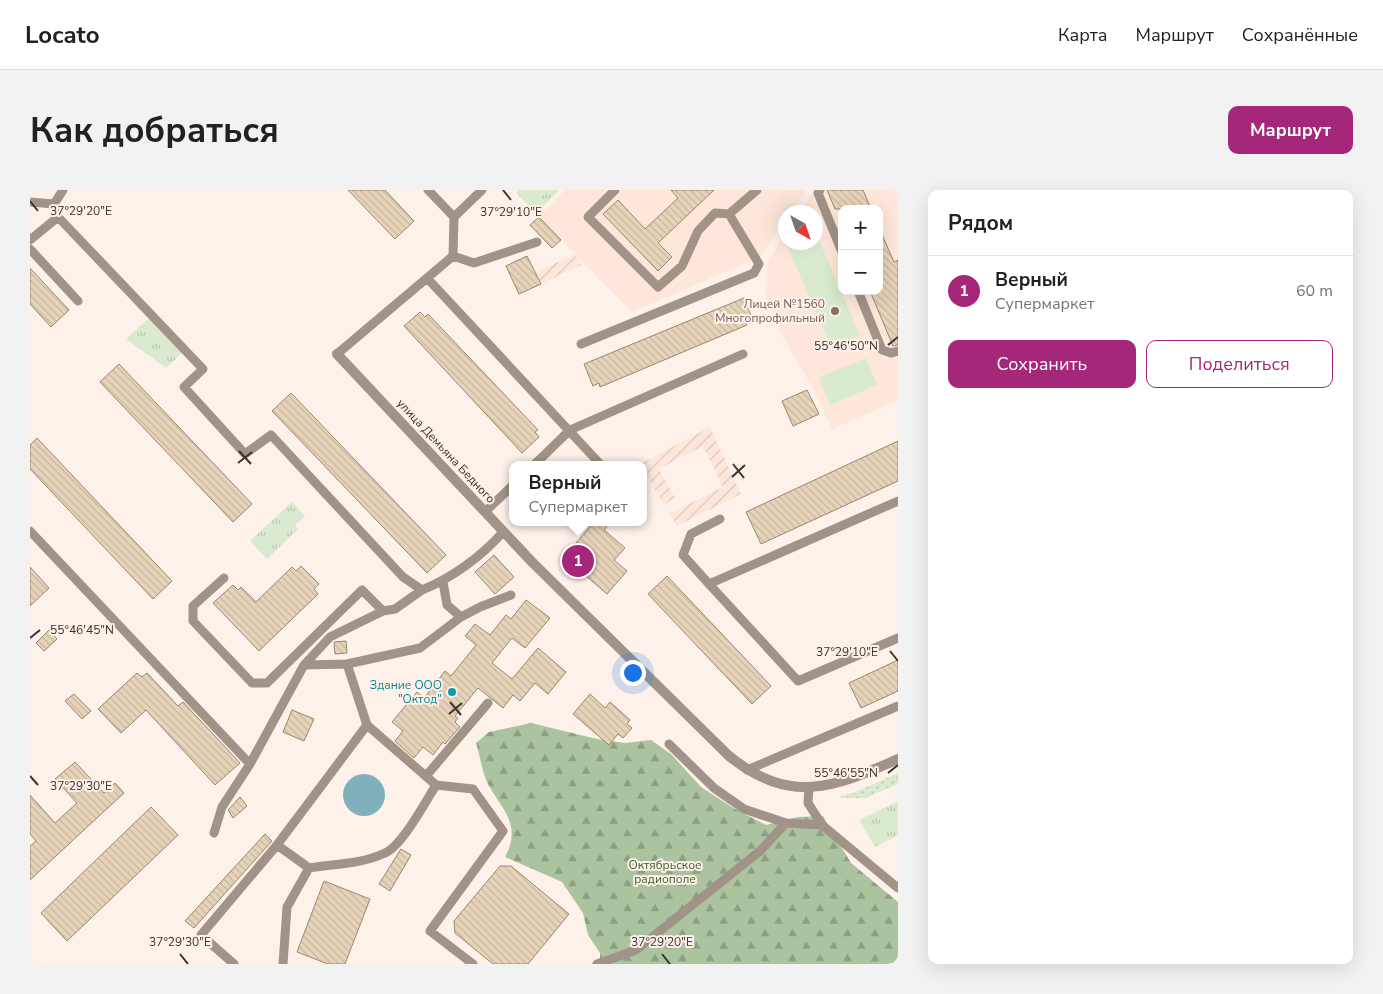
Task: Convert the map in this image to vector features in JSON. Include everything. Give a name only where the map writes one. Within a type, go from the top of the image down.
[{"type":"street","name":"улица Демьяна Бедного","points":[[337,354],[594,625],[729,756],[747,770],[780,784],[825,787],[848,780],[898,759]]},
{"type":"lane","points":[[63,190],[54,204],[58,217],[203,369],[184,387],[245,454],[271,435],[403,577],[422,590]]},
{"type":"lane","points":[[428,190],[454,217]]},
{"type":"lane","points":[[337,354],[453,256],[454,217],[482,190]]},
{"type":"lane","points":[[615,190],[588,218],[658,287],[682,266],[698,231],[716,213],[729,214],[757,190]]},
{"type":"lane","points":[[820,190],[818,193],[841,250]]},
{"type":"lane","points":[[30,202],[54,204]]},
{"type":"lane","points":[[582,344],[754,273],[759,264],[729,214]]},
{"type":"lane","points":[[30,240],[58,217]]},
{"type":"lane","points":[[453,256],[474,263],[536,242]]},
{"type":"lane","points":[[30,249],[78,301]]},
{"type":"lane","points":[[426,278],[597,461]]},
{"type":"lane","points":[[860,295],[882,350],[891,353],[898,350]]},
{"type":"lane","points":[[538,461],[570,430],[743,354]]},
{"type":"lane","points":[[485,512],[509,489]]},
{"type":"lane","points":[[709,584],[898,501]]},
{"type":"lane","points":[[720,519],[691,534],[682,555],[798,681],[898,638]]},
{"type":"lane","points":[[30,531],[250,764]]},
{"type":"lane","points":[[214,833],[222,806],[250,764],[304,665],[330,638],[383,611],[395,609],[422,590],[443,582],[504,532]]},
{"type":"lane","points":[[224,578],[193,606],[193,621],[252,682],[267,683],[362,590],[383,611]]},
{"type":"lane","points":[[443,582],[447,605],[461,617]]},
{"type":"lane","points":[[304,665],[347,664],[420,648],[461,617],[480,606],[511,595]]},
{"type":"lane","points":[[347,664],[366,725],[436,785],[473,789],[504,831],[430,931],[473,964]]},
{"type":"lane","points":[[426,776],[488,703]]},
{"type":"lane","points":[[747,770],[898,706]]},
{"type":"lane","points":[[234,964],[201,935],[277,845],[366,725]]},
{"type":"lane","points":[[669,744],[714,788],[744,809],[786,823],[822,825]]},
{"type":"lane","points":[[277,845],[309,868],[361,860],[387,853],[407,831],[436,785]]},
{"type":"lane","points":[[809,787],[808,803],[822,825],[898,888]]},
{"type":"lane","points":[[597,964],[636,950],[760,851],[786,823]]},
{"type":"lane","points":[[283,964],[287,907],[309,868]]},
{"type":"shaded area","points":[[565,190],[806,190],[796,205],[778,205],[778,230],[760,257],[632,312],[539,217]]},
{"type":"shaded area","name":"Лицей №1560 Многопрофильный","points":[[815,190],[898,190],[898,400],[832,429],[812,387],[777,327],[766,295],[767,262],[778,245],[778,250],[823,250],[823,205],[805,205]]},
{"type":"shaded area","points":[[575,254],[581,265],[541,284],[535,273]]},
{"type":"shaded area","points":[[710,427],[741,494],[677,526],[670,513],[723,487],[703,446],[659,469],[675,498],[664,505],[647,476],[646,461]]},
{"type":"green space","points":[[519,190],[559,190],[537,213],[516,193]]},
{"type":"green space","points":[[823,249],[838,284],[838,295],[843,295],[860,335],[831,347],[789,250]]},
{"type":"green space","points":[[149,318],[182,353],[166,368],[126,339]]},
{"type":"green space","points":[[866,358],[877,385],[830,405],[819,377]]},
{"type":"green space","points":[[292,502],[305,516],[295,525],[298,529],[267,559],[250,541]]},
{"type":"green space","name":"Октябрьское радиополе","points":[[531,723],[597,739],[625,743],[651,740],[671,754],[701,787],[735,809],[766,825],[798,817],[823,816],[851,863],[898,902],[898,964],[600,964],[600,953],[588,935],[583,913],[562,882],[505,857],[512,836],[511,827],[488,784],[476,743],[489,732]]},
{"type":"green space","points":[[898,773],[898,784],[865,798],[841,798],[840,796],[853,793]]},
{"type":"green space","points":[[898,801],[898,835],[875,847],[859,820]]},
{"type":"water","points":[[364,774],[379,780],[385,795],[379,810],[364,816],[349,810],[343,795],[349,780]]},
{"type":"building","points":[[348,190],[385,190],[414,221],[395,239]]},
{"type":"building","points":[[671,190],[714,190],[658,243],[672,257],[658,271],[603,214],[618,200],[645,229],[678,198]]},
{"type":"building","points":[[827,190],[863,190],[869,205],[838,205],[838,209],[835,209]]},
{"type":"building","points":[[539,217],[561,240],[552,248],[530,225]]},
{"type":"building","points":[[883,237],[894,262],[898,260],[898,345],[893,346],[872,295],[883,295]]},
{"type":"building","points":[[527,256],[541,284],[519,294],[506,266]]},
{"type":"building","points":[[30,268],[69,310],[51,327],[30,304]]},
{"type":"building","points":[[744,298],[752,318],[745,321],[747,325],[600,387],[599,383],[593,386],[584,364]]},
{"type":"building","points":[[420,312],[425,317],[428,314],[538,430],[535,432],[539,437],[522,453],[404,326]]},
{"type":"building","points":[[119,364],[252,504],[233,522],[100,382]]},
{"type":"building","points":[[807,390],[819,414],[793,426],[782,401]]},
{"type":"building","points":[[291,393],[446,555],[427,573],[272,411]]},
{"type":"building","points":[[37,438],[172,581],[153,599],[30,469],[30,445]]},
{"type":"building","points":[[898,441],[898,481],[761,544],[746,512]]},
{"type":"building","points":[[591,526],[607,526],[604,530],[625,548],[614,560],[627,571],[607,594],[564,557]]},
{"type":"building","points":[[494,555],[514,577],[495,594],[475,572]]},
{"type":"building","points":[[301,566],[319,584],[314,589],[318,594],[259,651],[213,603],[233,585],[238,590],[241,587],[256,602],[292,567],[296,571]]},
{"type":"building","points":[[30,567],[49,588],[30,606]]},
{"type":"building","points":[[667,576],[771,686],[752,704],[648,594]]},
{"type":"building","points":[[526,600],[550,618],[525,648],[512,638],[492,663],[512,679],[538,648],[566,672],[548,694],[535,683],[520,701],[513,695],[503,708],[478,688],[455,716],[458,718],[455,722],[460,727],[445,744],[443,742],[433,755],[423,747],[414,758],[395,741],[403,731],[392,722],[417,692],[424,698],[445,671],[451,676],[476,645],[465,636],[475,624],[490,635],[506,615],[511,619]]},
{"type":"building","points":[[49,630],[57,639],[44,651],[36,643]]},
{"type":"building","points":[[346,641],[347,653],[335,654],[334,642]]},
{"type":"building","points":[[898,660],[898,691],[861,708],[849,683]]},
{"type":"building","points":[[137,673],[142,677],[147,673],[178,706],[183,702],[240,763],[215,785],[146,710],[121,733],[98,709]]},
{"type":"building","points":[[74,694],[91,711],[82,719],[65,701]]},
{"type":"building","points":[[590,694],[605,708],[610,702],[630,720],[627,724],[632,728],[623,738],[618,734],[609,745],[573,714]]},
{"type":"building","points":[[292,710],[314,719],[304,741],[283,732]]},
{"type":"building","points":[[75,762],[104,793],[115,783],[124,793],[30,880],[30,846],[36,841],[30,834],[30,795],[55,823],[77,803],[55,779]]},
{"type":"building","points":[[240,797],[247,806],[233,818],[228,810]]},
{"type":"building","points":[[151,807],[178,835],[67,941],[41,913]]},
{"type":"building","points":[[265,834],[272,841],[194,928],[185,921]]},
{"type":"building","points":[[401,849],[411,855],[390,891],[379,884]]},
{"type":"building","points":[[500,866],[511,866],[569,914],[528,964],[493,964],[455,933],[454,921]]},
{"type":"building","points":[[324,881],[370,899],[345,964],[328,964],[297,952]]},
{"type":"place","name":"Лицей №1560 Многопрофильный","points":[[835,311]]},
{"type":"place","name":"Верный","points":[[578,561]]},
{"type":"place","name":"Здание ООО \"Октод\"","points":[[452,692]]}]
